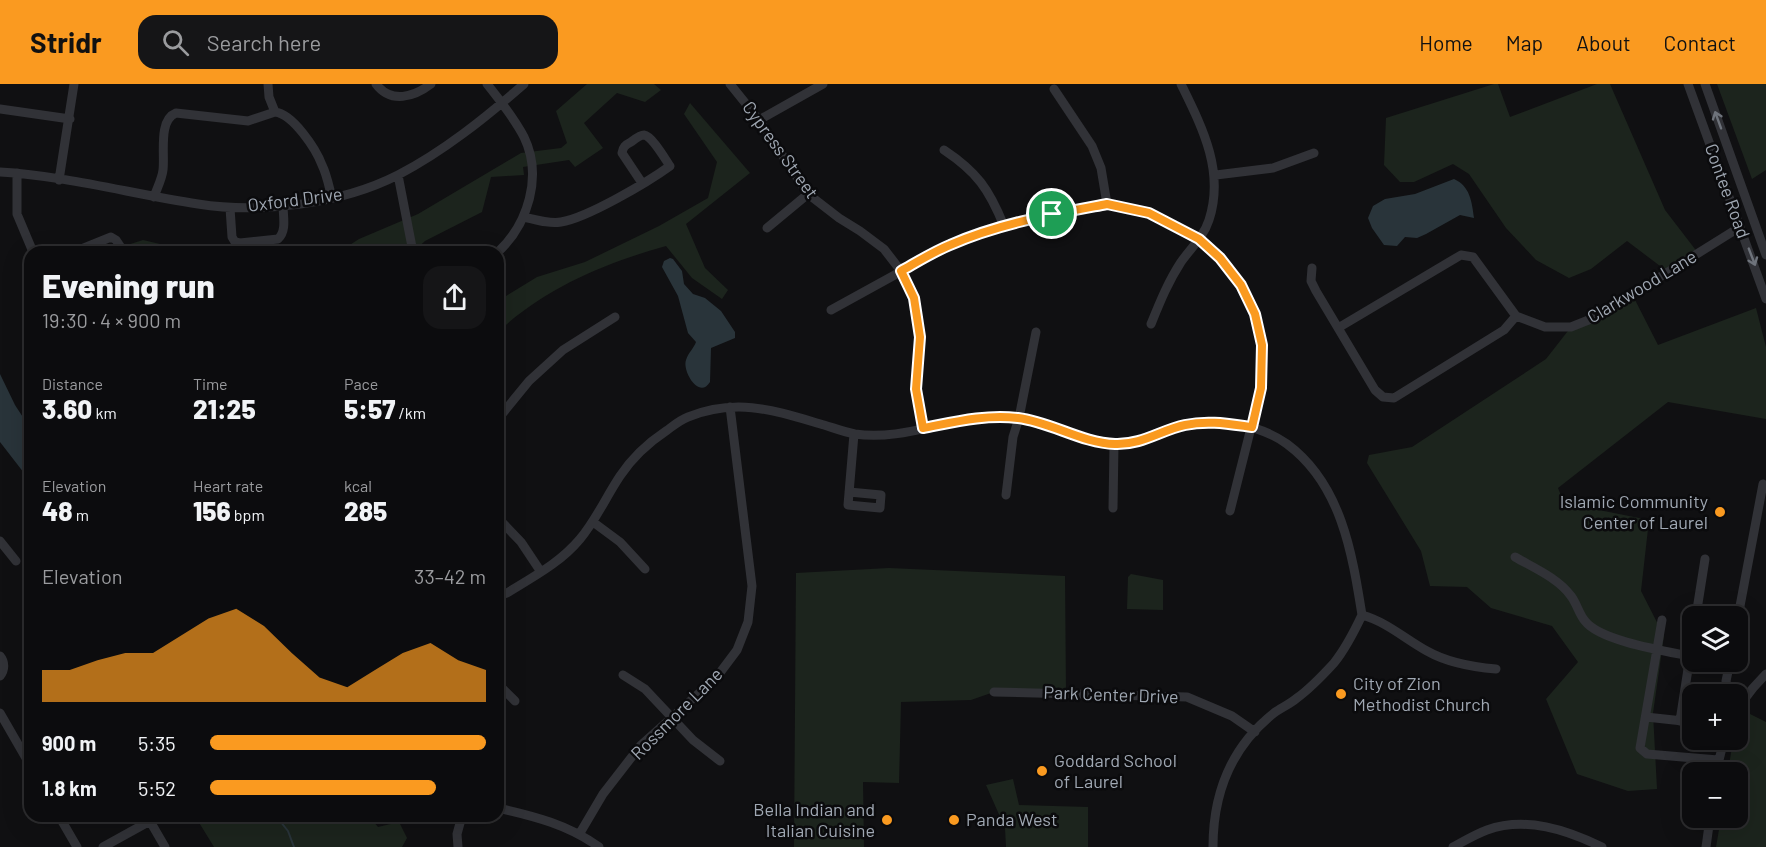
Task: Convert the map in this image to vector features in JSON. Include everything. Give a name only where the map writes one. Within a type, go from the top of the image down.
[{"type":"street","points":[[59,180],[74,84]]},
{"type":"street","points":[[268,84],[269,97],[275,112]]},
{"type":"street","points":[[376,84],[390,95],[404,96],[415,94],[431,84]]},
{"type":"street","points":[[487,84],[519,128],[529,151],[532,177],[531,195],[524,217],[504,246]]},
{"type":"street","name":"Oxford Drive","points":[[0,172],[43,175],[59,180],[230,208],[283,206],[332,198],[375,186],[398,175],[448,145],[524,84]]},
{"type":"street","name":"Cypress Street","points":[[729,84],[759,120],[808,194],[884,249],[901,271],[914,298],[920,337],[916,389],[923,428]]},
{"type":"street","points":[[759,120],[823,84]]},
{"type":"street","points":[[1151,324],[1164,291],[1209,221],[1215,175],[1210,150],[1202,128],[1181,84]]},
{"type":"street","name":"Contee Road","points":[[1688,84],[1766,299]]},
{"type":"street","name":"Contee Road","points":[[1705,84],[1766,255]]},
{"type":"street","points":[[1054,89],[1092,146],[1101,168],[1107,204]]},
{"type":"street","points":[[0,109],[70,119]]},
{"type":"street","points":[[154,196],[164,167],[165,131],[167,119],[171,115],[176,113],[248,121],[275,112],[283,113],[288,117],[310,144],[324,167],[332,198]]},
{"type":"street","points":[[524,217],[548,222],[571,220],[582,216],[642,183],[670,166],[648,138],[641,135],[625,146],[622,153],[642,183]]},
{"type":"street","points":[[944,150],[962,162],[982,182],[993,199],[1004,226]]},
{"type":"street","points":[[1215,175],[1273,168],[1314,153]]},
{"type":"street","points":[[17,173],[17,214],[30,246]]},
{"type":"street","points":[[398,175],[412,246]]},
{"type":"street","points":[[767,228],[808,194]]},
{"type":"street","points":[[831,310],[951,244],[1004,226],[1107,204],[1149,213],[1199,239],[1220,258],[1241,285],[1255,314],[1262,345],[1261,388],[1230,511]]},
{"type":"street","points":[[230,208],[232,237],[235,242],[240,243],[278,239],[283,232],[283,206]]},
{"type":"street","name":"Clarkwood Lane","points":[[1516,316],[1545,327],[1571,327],[1596,317],[1740,227]]},
{"type":"street","points":[[88,246],[113,237],[120,246]]},
{"type":"street","points":[[1312,268],[1311,281],[1338,328],[1375,390],[1383,397],[1394,398],[1504,330],[1516,316],[1473,256],[1461,255],[1338,328]]},
{"type":"street","points":[[504,411],[529,381],[563,350],[615,317]]},
{"type":"street","points":[[1006,495],[1013,437],[1036,332]]},
{"type":"street","points":[[504,594],[562,559],[593,522],[621,474],[651,442],[685,418],[707,410],[751,406],[778,411],[854,434],[890,435],[958,421],[992,417],[1019,418],[1114,444],[1156,436],[1183,425],[1212,421],[1252,427],[1286,442],[1314,468],[1331,493],[1356,572],[1362,615],[1347,645],[1335,662],[1297,699],[1274,713],[1255,732],[1233,761],[1223,780],[1213,822],[1213,847]]},
{"type":"street","name":"Rossmore Lane","points":[[580,833],[603,794],[641,745],[716,678],[737,650],[748,622],[752,585],[730,407]]},
{"type":"street","points":[[849,492],[854,434]]},
{"type":"street","points":[[1113,508],[1114,444]]},
{"type":"street","points":[[1740,606],[1763,484]]},
{"type":"street","points":[[593,522],[620,542],[645,569]]},
{"type":"street","points":[[504,524],[521,542],[542,572]]},
{"type":"street","points":[[0,541],[16,561]]},
{"type":"street","points":[[1515,557],[1561,583],[1580,609],[1585,621],[1594,628],[1626,642],[1682,654]]},
{"type":"street","points":[[1698,606],[1705,559]]},
{"type":"street","points":[[1362,615],[1378,619],[1429,652],[1448,660],[1479,668],[1496,669]]},
{"type":"street","points":[[1662,620],[1640,748],[1647,754],[1718,760],[1721,750]]},
{"type":"street","points":[[0,656],[4,662],[4,670],[0,676]]},
{"type":"street","points":[[1646,717],[1680,721],[1688,672]]},
{"type":"street","points":[[623,675],[645,689],[693,740],[720,760]]},
{"type":"street","points":[[1748,695],[1765,675]]},
{"type":"street","points":[[504,690],[515,701]]},
{"type":"street","name":"Park Center Drive","points":[[994,692],[1187,697],[1232,716],[1255,732]]},
{"type":"street","points":[[0,713],[24,755]]},
{"type":"street","points":[[504,809],[531,815],[580,833],[599,847]]},
{"type":"street","points":[[64,822],[77,847]]},
{"type":"street","points":[[103,847],[142,822]]},
{"type":"street","points":[[150,822],[165,847]]},
{"type":"street","points":[[458,847],[457,834],[460,822]]},
{"type":"street","points":[[1453,847],[1488,830],[1518,824],[1549,827],[1574,833],[1602,847]]},
{"type":"street","points":[[1706,847],[1709,828]]},
{"type":"shaded area","points":[[587,84],[654,84],[661,90],[645,102],[617,93],[584,123],[603,148],[575,167],[569,160],[523,167],[524,175],[491,177],[482,212],[420,246],[348,246],[359,239],[418,214],[521,153],[561,148],[567,143],[556,111]]},
{"type":"shaded area","points":[[1498,84],[1510,117],[1597,84],[1610,84],[1665,210],[1698,253],[1668,272],[1627,241],[1591,269],[1569,278],[1536,260],[1506,228],[1469,174],[1453,164],[1414,182],[1400,182],[1384,165],[1386,118]]},
{"type":"shaded area","points":[[1717,84],[1766,84],[1766,170],[1752,179]]},
{"type":"shaded area","points":[[690,103],[750,173],[686,224],[705,268],[728,290],[722,299],[692,278],[666,246],[621,260],[577,279],[536,302],[504,327],[504,297],[537,277],[585,262],[659,226],[708,198],[717,162],[684,114]]},
{"type":"shaded area","points":[[1454,179],[1467,190],[1474,218],[1460,215],[1417,238],[1405,237],[1397,246],[1384,245],[1368,218],[1373,206],[1385,199],[1415,194]]},
{"type":"shaded area","points":[[143,240],[168,246],[124,246]]},
{"type":"shaded area","points":[[670,258],[682,271],[684,284],[693,294],[705,298],[721,311],[735,332],[735,338],[711,348],[710,382],[706,387],[701,388],[692,382],[685,365],[696,342],[688,333],[678,296],[662,267],[664,261]]},
{"type":"shaded area","points":[[1632,294],[1658,345],[1756,308],[1766,347],[1766,419],[1668,402],[1558,488],[1564,503],[1649,520],[1641,591],[1664,636],[1653,713],[1657,789],[1628,791],[1577,774],[1546,699],[1578,662],[1552,626],[1491,608],[1467,587],[1430,586],[1421,551],[1367,463],[1369,455],[1412,447],[1546,359],[1571,327]]},
{"type":"shaded area","points":[[0,374],[24,419],[24,473],[0,442]]},
{"type":"shaded area","points":[[889,568],[1065,576],[1066,693],[994,692],[971,700],[901,702],[899,783],[863,782],[864,847],[794,847],[796,573]]},
{"type":"shaded area","points":[[1131,574],[1163,580],[1163,610],[1127,609],[1128,577]]},
{"type":"shaded area","points":[[1748,713],[1766,722],[1766,847],[1716,847],[1719,828],[1748,828],[1748,762],[1730,762],[1731,750],[1748,750]]},
{"type":"shaded area","points":[[1013,779],[1019,805],[1088,807],[1088,847],[1006,847],[1005,828],[986,785]]},
{"type":"shaded area","points":[[199,822],[374,822],[378,827],[399,822],[407,838],[402,847],[214,847]]},
{"type":"waterway","points":[[281,822],[288,831],[294,847]]},
{"type":"place","name":"Islamic Community Center of Laurel","points":[[1720,512]]},
{"type":"place","name":"City of Zion Methodist Church","points":[[1341,694]]},
{"type":"place","name":"Goddard School of Laurel","points":[[1042,771]]},
{"type":"place","name":"Bella Indian and Italian Cuisine","points":[[887,820]]},
{"type":"place","name":"Panda West","points":[[954,820]]},
{"type":"route","points":[[1107,204],[1149,213],[1199,239],[1220,258],[1241,285],[1255,314],[1262,345],[1261,388],[1252,427],[1212,421],[1183,425],[1156,436],[1114,444],[1019,418],[992,417],[923,428],[916,389],[920,337],[914,298],[901,271],[951,244],[1004,226],[1052,214],[1107,204]]}]
